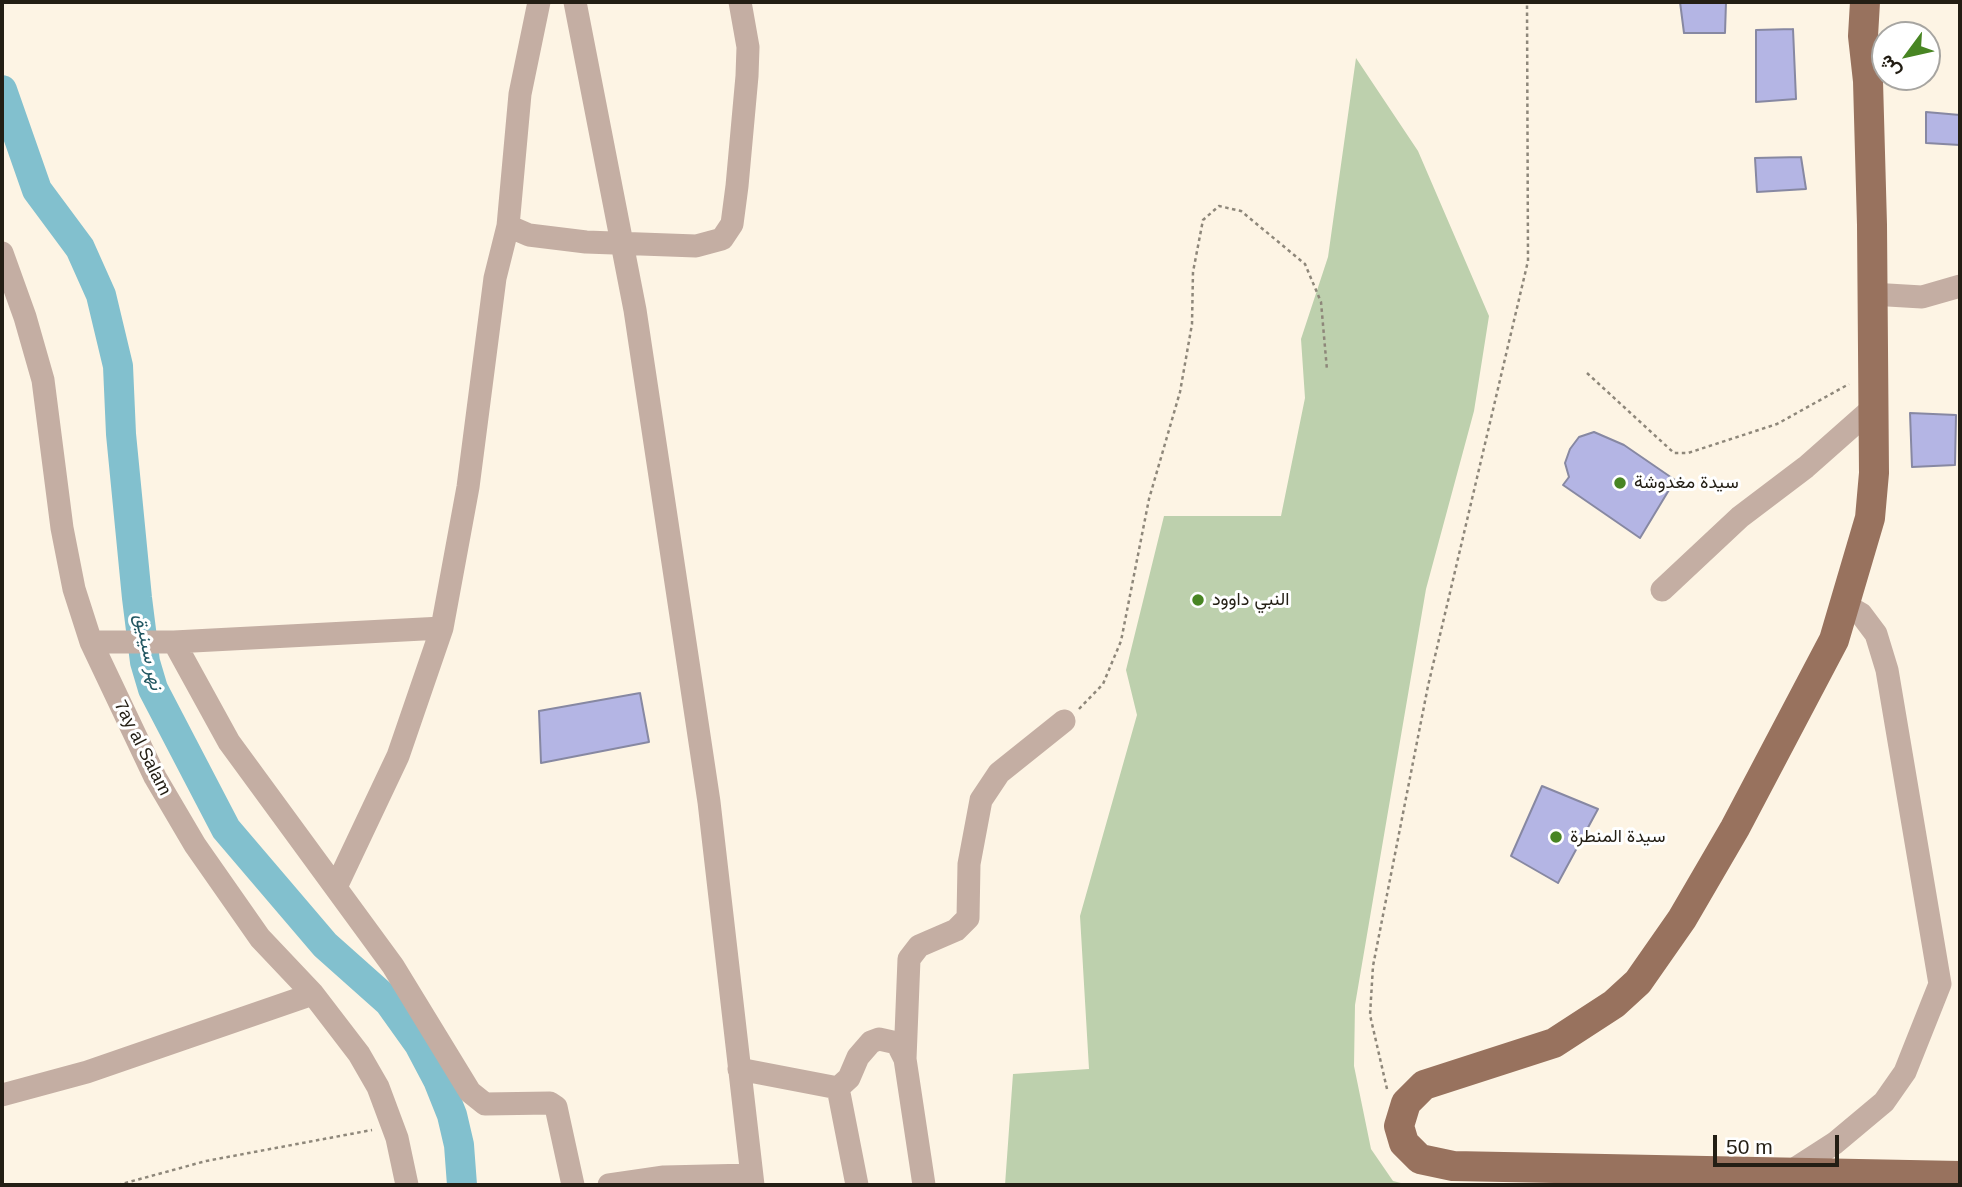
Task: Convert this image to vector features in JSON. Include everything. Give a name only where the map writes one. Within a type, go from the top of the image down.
[{"type":"main road","points":[[1865,2],[1863,36],[1871,140],[1871,294],[1875,406],[1870,519],[1847,606],[1834,640],[1735,828],[1682,919],[1638,982],[1614,1004],[1554,1044],[1424,1085],[1406,1103],[1399,1126],[1404,1143],[1420,1159],[1453,1166],[1960,1176]]},
{"type":"street","points":[[336,887],[398,756],[442,628],[468,487],[495,278],[508,226],[520,94],[539,2]]},
{"type":"street","points":[[575,2],[624,244],[709,802],[752,1180],[664,1177],[609,1185]]},
{"type":"street","points":[[508,226],[529,235],[624,244],[707,245],[722,239],[732,224],[748,47],[740,2]]},
{"type":"street","name":"7ay al Salam","points":[[2,253],[26,317],[43,380],[62,528],[74,589],[102,643],[155,777],[195,845],[260,938],[313,994],[359,1054],[378,1087],[393,1126],[407,1185]]},
{"type":"street","points":[[1871,294],[1922,297],[1960,286]]},
{"type":"street","points":[[1662,590],[1740,517],[1806,467],[1875,406]]},
{"type":"street","points":[[1790,1172],[1835,1143],[1884,1102],[1905,1072],[1950,983],[1887,670],[1876,634],[1861,614],[1847,606]]},
{"type":"street","points":[[102,643],[442,628]]},
{"type":"street","points":[[167,642],[229,742],[393,966],[470,1092],[485,1104],[550,1103],[556,1107],[573,1185]]},
{"type":"street","points":[[924,1185],[905,1059],[909,959],[919,946],[956,930],[968,918],[969,864],[981,800],[999,773],[1064,721]]},
{"type":"street","points":[[2,1095],[87,1072],[313,994]]},
{"type":"street","points":[[838,1088],[849,1078],[858,1057],[870,1042],[888,1040],[897,1043],[905,1059]]},
{"type":"street","points":[[739,1069],[838,1088]]},
{"type":"street","points":[[838,1088],[857,1185]]},
{"type":"path","points":[[1387,1091],[1370,1015],[1373,966],[1428,686],[1528,261],[1527,2]]},
{"type":"path","points":[[1064,721],[1103,684],[1121,641],[1149,499],[1180,392],[1192,324],[1193,272],[1203,220],[1219,206],[1241,211],[1305,264],[1321,302],[1328,370]]},
{"type":"path","points":[[1587,373],[1631,410],[1662,445],[1674,453],[1688,453],[1777,424],[1873,370]]},
{"type":"path","points":[[118,1185],[206,1161],[393,1126]]},
{"type":"green space","points":[[1356,58],[1418,151],[1489,316],[1474,411],[1426,589],[1355,1005],[1354,1066],[1371,1149],[1393,1181],[1409,1185],[1005,1185],[1013,1074],[1089,1069],[1080,916],[1137,715],[1126,670],[1164,516],[1281,516],[1305,398],[1301,339],[1328,257]]},
{"type":"building","points":[[1680,2],[1726,2],[1725,33],[1684,33]]},
{"type":"building","points":[[1793,29],[1796,99],[1756,102],[1756,30]]},
{"type":"building","points":[[1926,112],[1960,115],[1960,145],[1926,143]]},
{"type":"building","points":[[1801,157],[1806,189],[1757,192],[1755,158]]},
{"type":"building","points":[[1910,413],[1956,415],[1955,465],[1912,467]]},
{"type":"building","name":"سيدة مغدوشة","points":[[1594,432],[1624,445],[1675,480],[1640,538],[1563,485],[1569,477],[1565,463],[1570,449],[1579,437]]},
{"type":"building","points":[[640,693],[649,742],[541,763],[539,711]]},
{"type":"building","points":[[1542,786],[1598,809],[1558,883],[1511,856]]},
{"type":"waterway","name":"نهر سينيق","points":[[2,90],[37,190],[80,248],[101,295],[118,366],[121,434],[137,598],[145,662],[153,689],[226,829],[325,945],[389,1002],[419,1044],[452,1115],[459,1145],[462,1185]]},
{"type":"place","name":"سيدة مغدوشة","points":[[1620,483]]},
{"type":"place","name":"النبي داوود","points":[[1198,600]]},
{"type":"place","name":"سيدة المنطرة","points":[[1556,837]]}]
